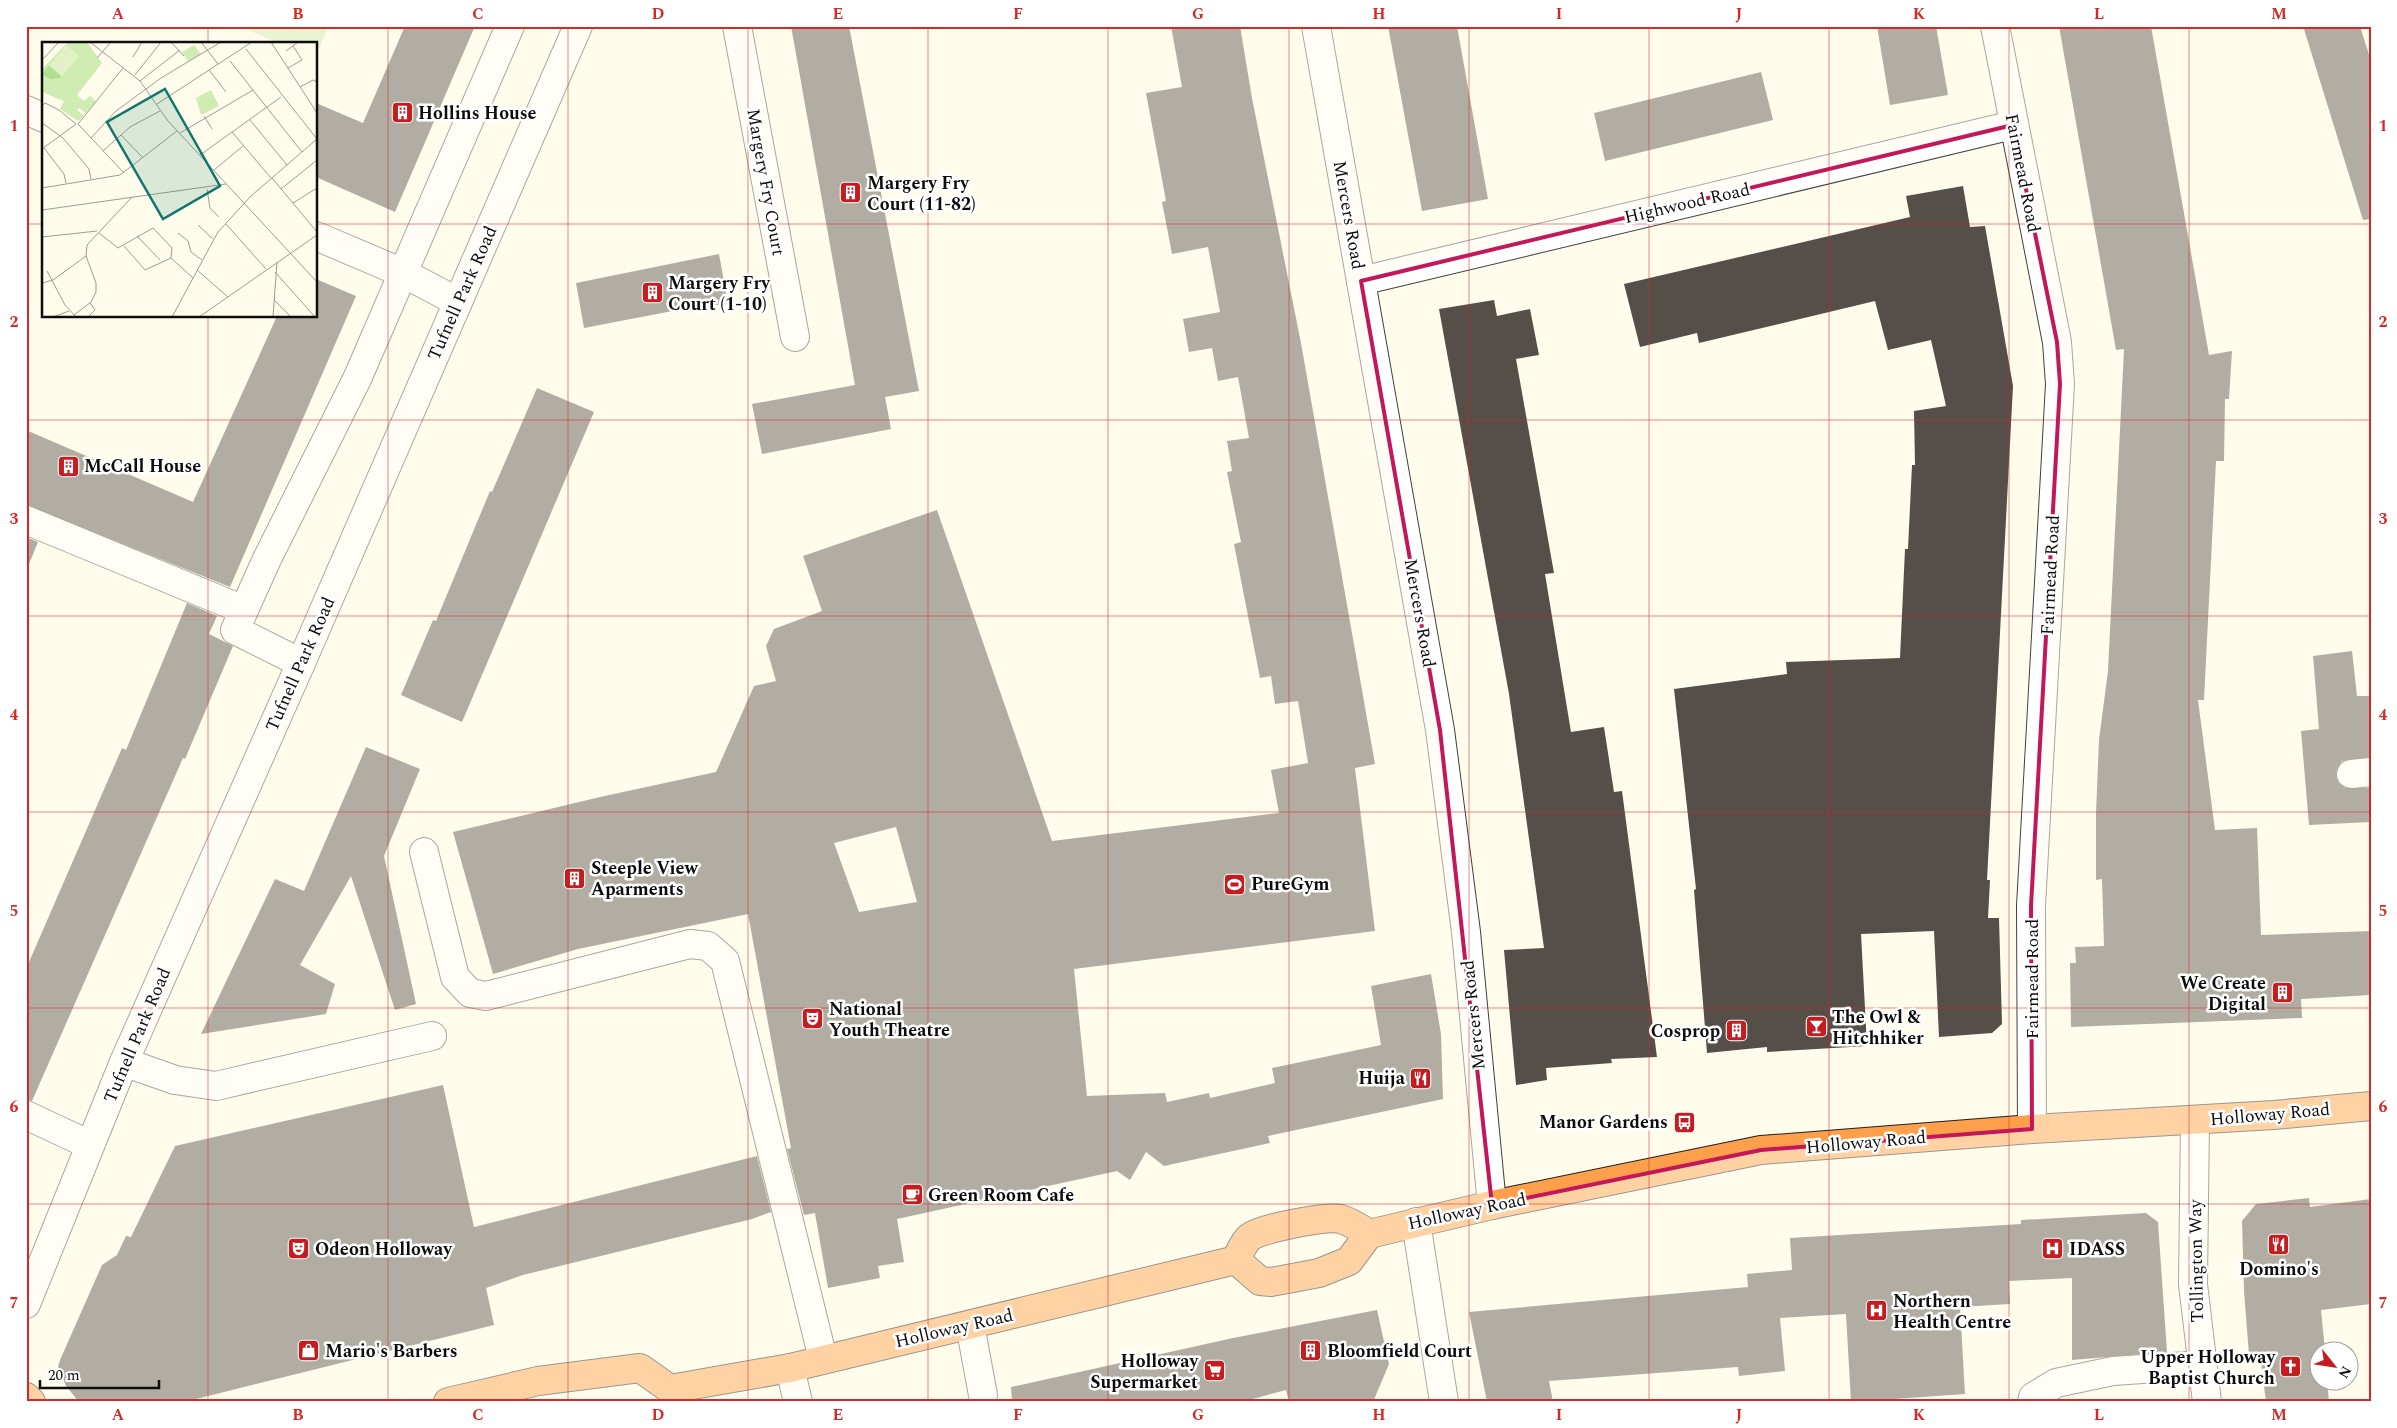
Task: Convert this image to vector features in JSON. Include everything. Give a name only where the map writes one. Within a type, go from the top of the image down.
[{"type":"highway","name":"Holloway Road","points":[[1369,1234],[1492,1205],[1761,1150],[2371,1106]]},
{"type":"highway","points":[[1334,1218],[1350,1223],[1369,1234],[1349,1261],[1319,1273],[1271,1282],[1260,1281],[1236,1260],[1247,1240],[1259,1232],[1334,1218]]},
{"type":"highway","name":"Holloway Road","points":[[448,1402],[538,1381],[640,1368],[667,1395],[790,1368],[1236,1260]]},
{"type":"highway","points":[[26,1397],[31,1402]]},
{"type":"street","points":[[301,663],[235,630],[267,559],[357,379],[510,26]]},
{"type":"street","name":"Tufnell Park Road","points":[[26,1304],[124,1062],[301,663],[578,26]]},
{"type":"street","name":"Margery Fry Court","points":[[737,26],[795,337]]},
{"type":"street","name":"Mercers Road","points":[[1316,26],[1440,730],[1466,932],[1492,1205]]},
{"type":"street","name":"Fairmead Road","points":[[1995,26],[2057,342],[2060,384],[2031,906],[2032,1129]]},
{"type":"street","points":[[26,110],[42,117]]},
{"type":"street","name":"Highwood Road","points":[[1361,282],[2013,125]]},
{"type":"street","points":[[318,237],[403,273],[458,302]]},
{"type":"street","points":[[26,520],[244,610]]},
{"type":"street","points":[[424,852],[455,977],[470,993],[486,996],[690,944],[708,946],[725,961],[823,1359]]},
{"type":"street","points":[[124,1062],[175,1080],[216,1086],[432,1036]]},
{"type":"street","points":[[26,1115],[90,1145]]},
{"type":"street","name":"Tollington Way","points":[[2195,1120],[2192,1284],[2207,1402]]},
{"type":"street","points":[[1416,1222],[1444,1402]]},
{"type":"street","points":[[970,1325],[983,1395]]},
{"type":"street","points":[[2032,1402],[2033,1397],[2056,1383],[2113,1371],[2201,1365]]},
{"type":"street","points":[[790,1368],[798,1402]]},
{"type":"highlighted area","points":[[2013,125],[2057,342],[2060,384],[2031,906],[2032,1129],[1761,1150],[1492,1205],[1440,730],[1361,281]]},
{"type":"green space","points":[[240,26],[329,26],[318,51],[318,42],[276,42]]},
{"type":"building","name":"Hollins House","points":[[405,26],[475,26],[395,212],[318,178],[318,104],[363,123]]},
{"type":"building","name":"Margery Fry Court (11-82)","points":[[791,26],[849,26],[919,391],[885,397],[891,429],[762,454],[752,404],[855,385]]},
{"type":"building","points":[[1171,26],[1240,26],[1252,98],[1301,343],[1375,764],[1355,768],[1375,931],[1074,969],[1087,1096],[1165,1093],[1167,1102],[1209,1093],[1210,1098],[1275,1083],[1272,1068],[1381,1045],[1371,986],[1431,974],[1441,1034],[1443,1099],[1268,1136],[1270,1143],[1164,1166],[1146,1152],[1130,1180],[1117,1171],[897,1219],[904,1262],[878,1266],[880,1278],[828,1288],[815,1213],[804,1215],[787,1149],[791,1148],[748,914],[578,949],[493,974],[453,832],[716,772],[754,686],[776,681],[766,646],[774,629],[822,611],[803,556],[937,510],[1052,841],[1279,813],[1271,770],[1308,763],[1298,701],[1275,704],[1271,676],[1260,678],[1234,544],[1241,542],[1227,472],[1232,471],[1227,441],[1249,438],[1238,377],[1218,381],[1212,348],[1189,352],[1183,319],[1220,312],[1208,247],[1172,254],[1162,202],[1166,201],[1146,93],[1182,87]],"holes":[[[896,827],[917,902],[859,912],[834,843]]]},
{"type":"building","points":[[1388,26],[1457,26],[1488,199],[1422,211]]},
{"type":"building","points":[[1877,26],[1936,26],[1948,95],[1890,105]]},
{"type":"building","points":[[2059,26],[2151,26],[2209,355],[2232,351],[2229,399],[2225,399],[2224,461],[2216,461],[2204,700],[2198,700],[2215,830],[2257,828],[2261,935],[2371,931],[2371,995],[2301,999],[2302,1018],[2071,1027],[2070,963],[2076,963],[2075,947],[2104,946],[2102,879],[2096,880],[2096,813],[2099,740],[2108,671],[2124,349],[2116,350]]},
{"type":"building","points":[[2303,26],[2360,26],[2371,61],[2371,219],[2363,220]]},
{"type":"building","points":[[1761,72],[1773,120],[1605,161],[1594,113]]},
{"type":"building","points":[[1963,186],[1970,227],[1985,226],[2013,386],[1987,880],[1990,880],[1988,918],[1999,918],[2002,1024],[1992,1033],[1939,1037],[1934,931],[1861,934],[1867,1046],[1767,1052],[1767,1047],[1707,1053],[1694,890],[1696,889],[1674,689],[1787,674],[1786,662],[1900,658],[1905,549],[1908,549],[1912,465],[1915,465],[1914,411],[1946,406],[1931,340],[1888,350],[1875,301],[1699,343],[1697,333],[1640,347],[1624,284],[1910,217],[1906,196]]},
{"type":"building","name":"Margery Fry Court (1-10)","points":[[719,254],[728,303],[688,310],[688,308],[584,328],[576,283]]},
{"type":"building","name":"McCall House","points":[[318,280],[356,296],[230,587],[26,505],[26,430],[193,502],[276,318],[318,318]]},
{"type":"building","points":[[1494,300],[1497,316],[1530,309],[1539,355],[1516,359],[1554,573],[1545,574],[1571,732],[1604,727],[1614,792],[1622,791],[1657,1057],[1611,1059],[1612,1063],[1546,1068],[1547,1080],[1516,1085],[1504,950],[1544,948],[1509,694],[1439,309]]},
{"type":"building","points":[[537,388],[594,412],[462,722],[401,695],[433,620],[436,621],[490,491],[492,492]]},
{"type":"building","points":[[26,537],[38,542],[27,569],[26,569]]},
{"type":"building","points":[[187,603],[217,616],[209,634],[233,646],[185,759],[183,758],[32,1101],[26,1100],[26,969],[122,748],[126,750]]},
{"type":"building","points":[[2352,651],[2357,696],[2371,696],[2371,757],[2342,761],[2337,768],[2336,776],[2339,783],[2345,788],[2371,788],[2371,822],[2309,825],[2301,731],[2319,729],[2313,656]]},
{"type":"building","points":[[366,747],[420,769],[384,856],[416,1004],[395,1010],[351,876],[300,965],[335,984],[326,1014],[201,1034],[275,879],[304,891]]},
{"type":"building","name":"Odeon Holloway","points":[[443,1085],[474,1227],[757,1156],[771,1212],[752,1219],[523,1275],[486,1288],[494,1325],[184,1402],[79,1402],[66,1386],[58,1367],[60,1360],[102,1265],[117,1255],[126,1236],[131,1237],[175,1146]]},
{"type":"building","points":[[2309,1198],[2310,1207],[2371,1199],[2371,1304],[2321,1310],[2324,1340],[2310,1340],[2310,1390],[2328,1390],[2329,1402],[2266,1402],[2260,1354],[2249,1355],[2244,1291],[2242,1221],[2256,1204]]},
{"type":"building","points":[[2146,1213],[2158,1222],[2167,1352],[2072,1360],[2072,1278],[2009,1281],[2010,1304],[1960,1307],[1965,1394],[1851,1402],[1846,1314],[1780,1318],[1785,1371],[1739,1376],[1738,1367],[1549,1381],[1553,1402],[1487,1402],[1469,1312],[1748,1287],[1747,1274],[1792,1270],[1790,1238],[2021,1224],[2021,1220]]},
{"type":"building","points":[[1377,1310],[1389,1364],[1373,1402],[1289,1402],[1286,1390],[1242,1402],[1012,1402],[1011,1387],[1233,1338]]},
{"type":"place","name":"Hollins House","points":[[402,113]]},
{"type":"place","name":"Margery Fry Court (11-82)","points":[[851,193]]},
{"type":"place","name":"Margery Fry Court (1-10)","points":[[652,293]]},
{"type":"place","name":"McCall House","points":[[68,466]]},
{"type":"place","name":"Steeple View Aparments","points":[[575,878]]},
{"type":"place","name":"PureGym","points":[[1235,884]]},
{"type":"place","name":"We Create Digital","points":[[2282,993]]},
{"type":"place","name":"National Youth Theatre","points":[[813,1019]]},
{"type":"place","name":"The Owl & Hitchhiker","points":[[1816,1027]]},
{"type":"place","name":"Cosprop","points":[[1736,1031]]},
{"type":"place","name":"Huija","points":[[1421,1078]]},
{"type":"place","name":"Manor Gardens","points":[[1684,1122]]},
{"type":"place","name":"Green Room Cafe","points":[[912,1195]]},
{"type":"place","name":"Domino's","points":[[2279,1244]]},
{"type":"place","name":"Odeon Holloway","points":[[299,1249]]},
{"type":"place","name":"IDASS","points":[[2053,1249]]},
{"type":"place","name":"Northern Health Centre","points":[[1877,1311]]},
{"type":"place","name":"Mario's Barbers","points":[[309,1351]]},
{"type":"place","name":"Bloomfield Court","points":[[1311,1351]]},
{"type":"place","name":"Upper Holloway Baptist Church","points":[[2291,1367]]},
{"type":"place","name":"Holloway Supermarket","points":[[1214,1371]]}]
